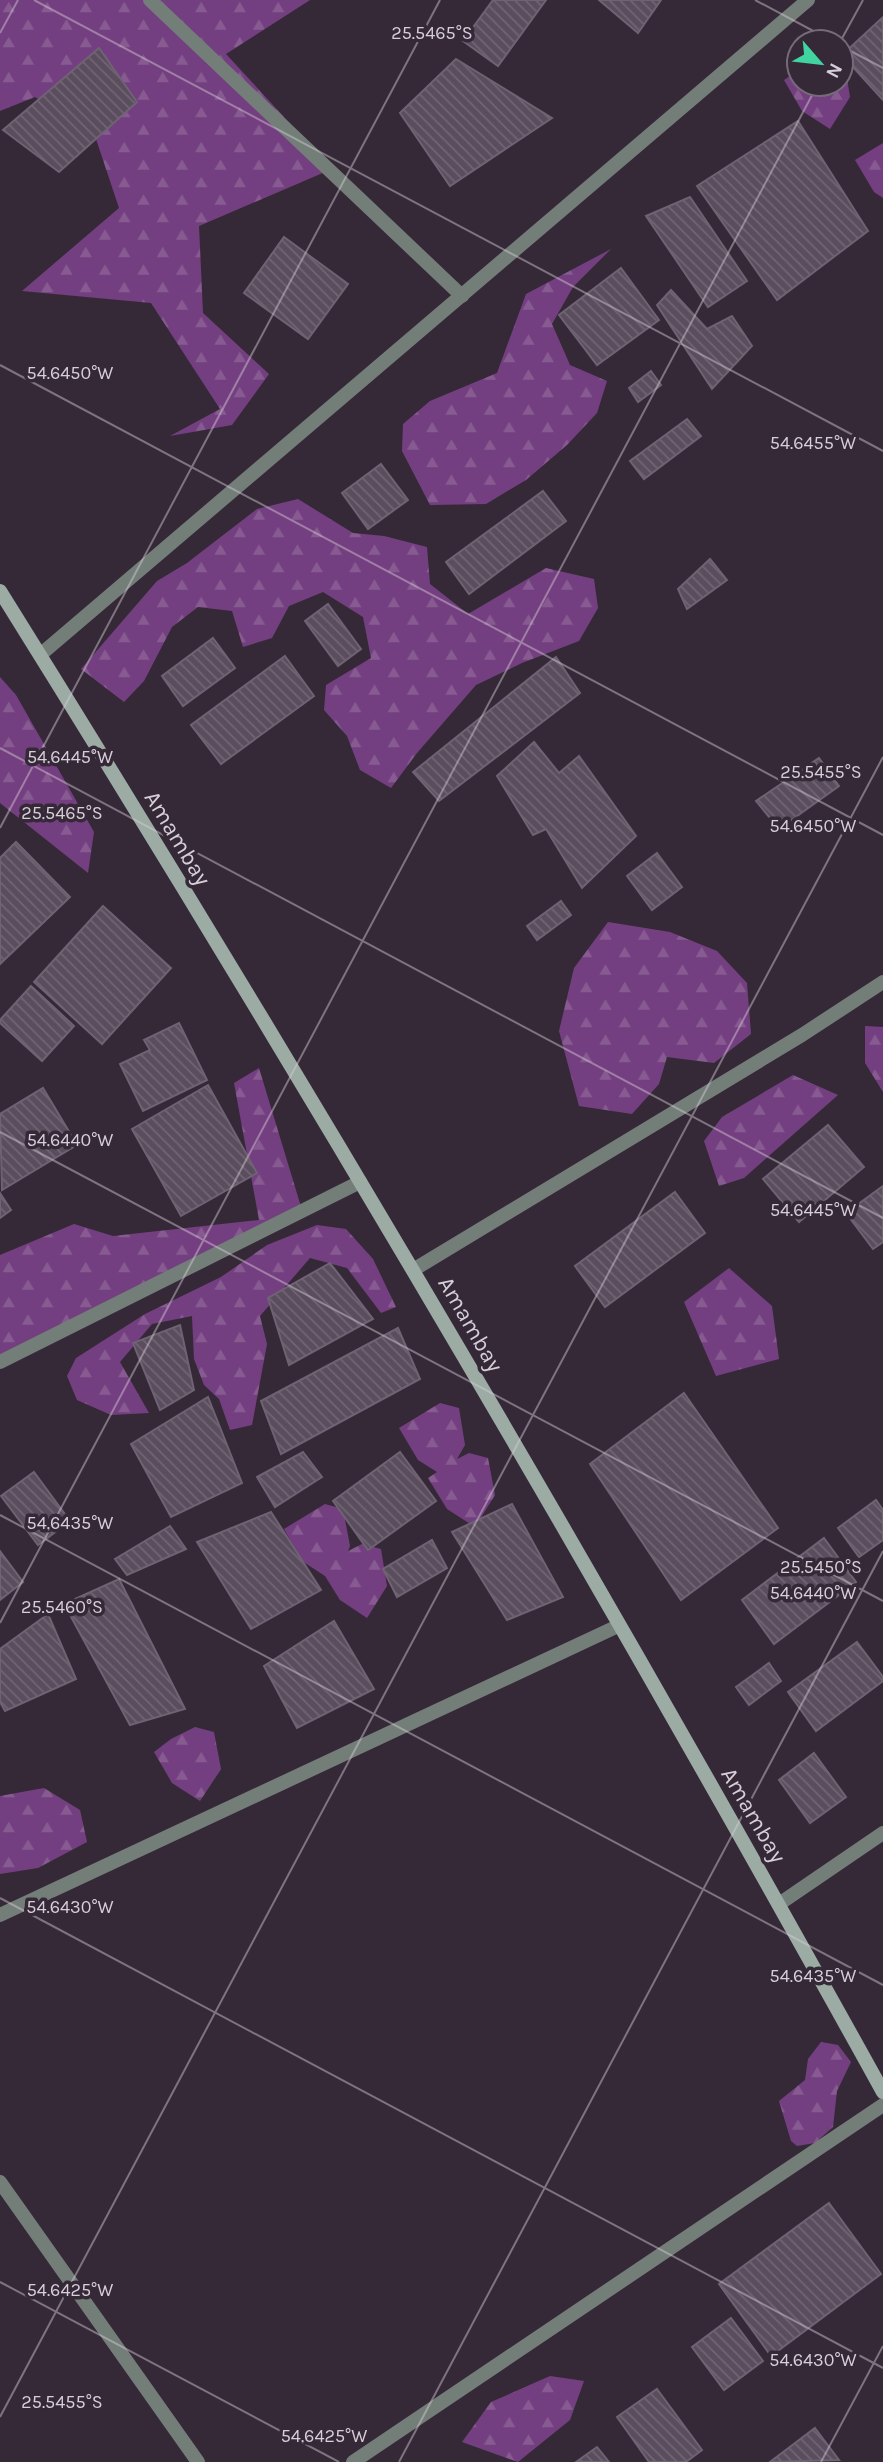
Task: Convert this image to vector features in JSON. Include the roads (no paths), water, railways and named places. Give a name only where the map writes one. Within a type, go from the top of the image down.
[{"type":"street","points":[[150,0],[462,296]]},
{"type":"street","points":[[40,654],[808,0]]},
{"type":"street","name":"Amambay","points":[[0,591],[413,1270],[779,1904],[883,2092]]},
{"type":"street","points":[[413,1270],[802,1035],[883,982]]},
{"type":"street","points":[[0,1362],[360,1182]]},
{"type":"street","points":[[0,1915],[618,1626]]},
{"type":"street","points":[[779,1904],[883,1833]]},
{"type":"street","points":[[353,2462],[883,2105]]},
{"type":"street","points":[[0,2182],[198,2462]]}]
